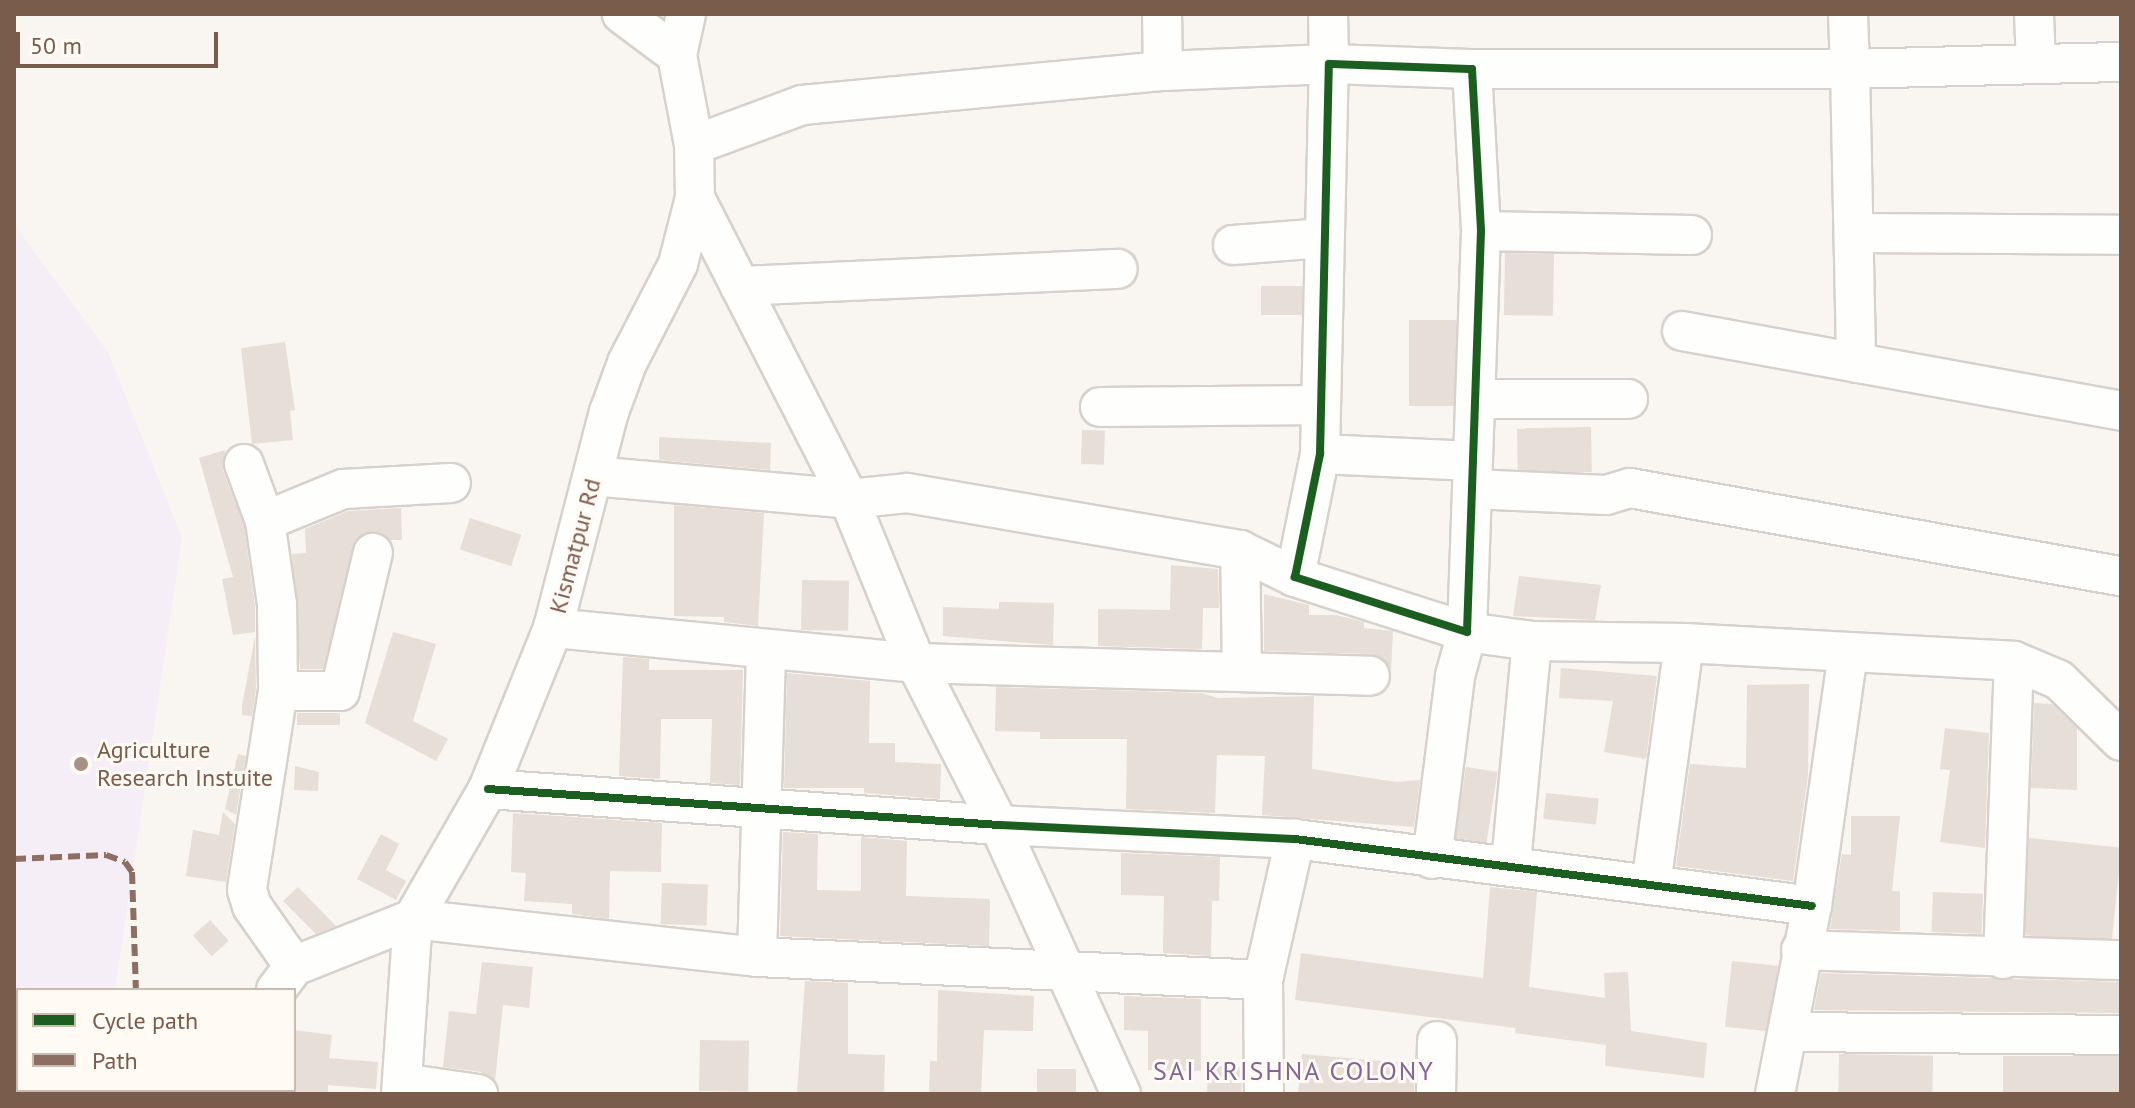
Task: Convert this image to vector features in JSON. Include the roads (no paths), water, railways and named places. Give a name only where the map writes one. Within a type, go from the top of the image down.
[{"type":"street","points":[[622,14],[677,55],[686,14]]},
{"type":"street","points":[[1162,14],[1163,71]]},
{"type":"street","points":[[1295,577],[1320,454],[1328,14]]},
{"type":"street","points":[[1848,14],[1856,363]]},
{"type":"street","points":[[2034,14],[2036,63]]},
{"type":"street","name":"Kismatpur Rd","points":[[402,1088],[413,919],[488,789],[553,628],[627,363],[678,264],[695,198],[694,145],[677,55]]},
{"type":"street","points":[[694,145],[802,105],[1163,71],[1329,64],[1472,69],[1850,69],[2121,62]]},
{"type":"street","points":[[1432,859],[1455,676],[1467,632],[1481,231],[1472,69]]},
{"type":"street","points":[[695,198],[849,499],[916,663],[999,825],[1121,1094]]},
{"type":"street","points":[[1481,231],[1692,235]]},
{"type":"street","points":[[1854,233],[2121,235]]},
{"type":"street","points":[[1233,245],[1323,238]]},
{"type":"street","points":[[740,286],[1118,269]]},
{"type":"street","points":[[1682,331],[2121,411]]},
{"type":"street","points":[[1475,399],[1628,399]]},
{"type":"street","points":[[1100,407],[1321,405]]},
{"type":"street","points":[[1320,454],[1606,495],[1630,488],[2121,576]]},
{"type":"street","points":[[244,464],[265,521],[277,604],[278,691],[247,890],[285,978],[413,919],[757,957],[1263,980]]},
{"type":"street","points":[[593,476],[849,499],[907,493],[960,499],[1240,550],[1295,577],[1467,632],[1532,641],[1684,643],[2014,661],[2059,680],[2121,741]]},
{"type":"street","points":[[265,521],[343,489],[451,483]]},
{"type":"street","points":[[1240,550],[1242,671]]},
{"type":"street","points":[[278,691],[340,691],[373,553]]},
{"type":"street","points":[[553,628],[766,651],[916,663],[1370,676]]},
{"type":"street","points":[[1511,863],[1532,641]]},
{"type":"street","points":[[1651,885],[1684,643]]},
{"type":"street","points":[[757,957],[766,651]]},
{"type":"street","points":[[1775,1094],[1812,906],[1848,653]]},
{"type":"street","points":[[2003,959],[2014,661]]},
{"type":"street","points":[[488,789],[999,825],[1295,839],[1432,859],[1511,863],[1812,906]]},
{"type":"street","points":[[1264,1094],[1263,980],[1295,839]]},
{"type":"street","points":[[1801,950],[2003,959],[2121,960]]},
{"type":"street","points":[[1788,1032],[2121,1035]]},
{"type":"street","points":[[1436,1094],[1437,1041]]},
{"type":"street","points":[[402,1088],[478,1094]]},
{"type":"place","name":"Agriculture Research Instuite","points":[[81,764]]},
{"type":"district","name":"SAI KRISHNA COLONY","points":[[1294,1071]]}]
